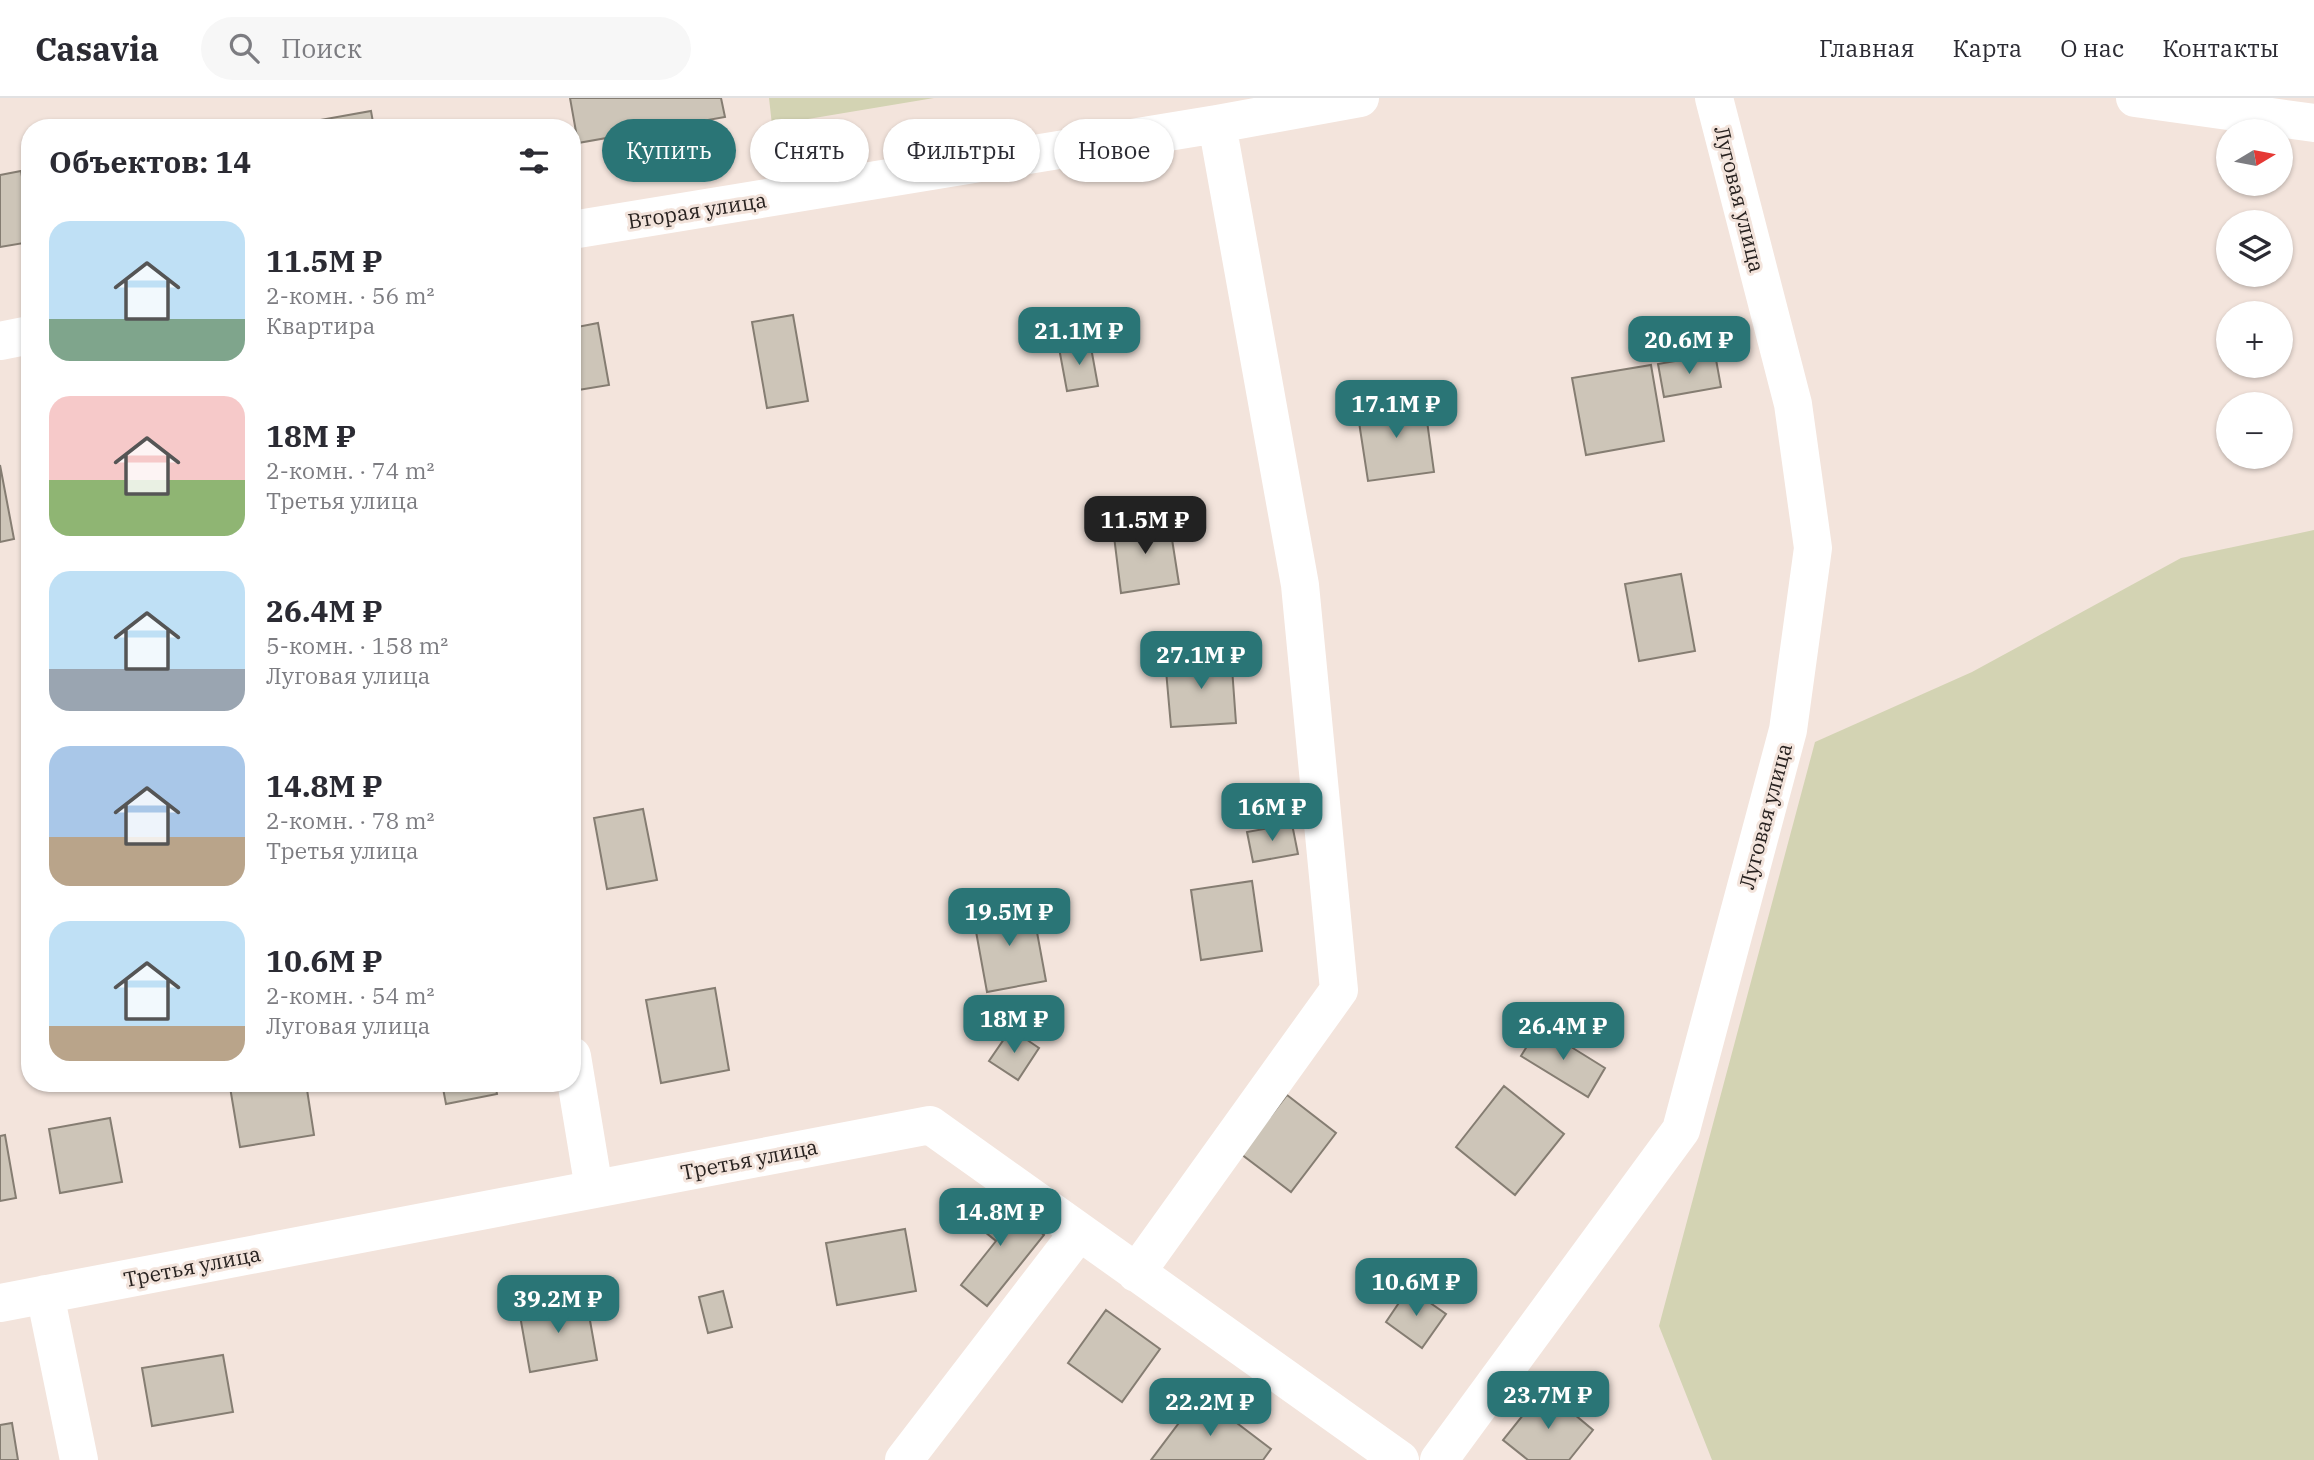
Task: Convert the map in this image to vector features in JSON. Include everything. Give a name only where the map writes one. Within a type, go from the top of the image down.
[{"type":"street","name":"Вторая улица","points":[[581,229],[1360,98]]},
{"type":"street","name":"Луговая улица","points":[[1439,1460],[1681,1130],[1788,730],[1813,548],[1793,404],[1714,98]]},
{"type":"street","points":[[2135,98],[2314,123]]},
{"type":"street","points":[[1136,1273],[1339,990],[1300,585],[1217,124]]},
{"type":"street","points":[[0,341],[21,337]]},
{"type":"street","points":[[578,1092],[594,1189]]},
{"type":"street","name":"Третья улица","points":[[0,1303],[930,1125],[1400,1460]]},
{"type":"street","points":[[904,1460],[1079,1232]]},
{"type":"street","points":[[44,1294],[79,1460]]},
{"type":"green space","points":[[769,98],[934,98],[808,119],[771,119]]},
{"type":"green space","points":[[2314,530],[2314,1460],[1712,1460],[1659,1326],[1815,742],[1972,672],[2181,558]]},
{"type":"building","points":[[570,98],[721,98],[725,117],[602,119],[602,139],[581,142],[581,119],[574,119]]},
{"type":"building","points":[[371,111],[372,119],[326,119]]},
{"type":"building","points":[[21,171],[21,244],[0,247],[0,175]]},
{"type":"building","points":[[793,315],[808,401],[767,408],[752,322]]},
{"type":"building","points":[[598,323],[609,385],[581,390],[581,326]]},
{"type":"building","points":[[1090,342],[1098,386],[1067,391],[1059,348]]},
{"type":"building","points":[[1715,354],[1721,387],[1664,397],[1658,364]]},
{"type":"building","points":[[1651,365],[1664,441],[1586,455],[1572,378]]},
{"type":"building","points":[[1424,399],[1434,472],[1368,481],[1357,409]]},
{"type":"building","points":[[0,465],[14,539],[0,542]]},
{"type":"building","points":[[1169,520],[1179,584],[1121,593],[1113,528]]},
{"type":"building","points":[[1681,574],[1695,651],[1639,661],[1625,584]]},
{"type":"building","points":[[1231,654],[1236,723],[1171,727],[1165,659]]},
{"type":"building","points":[[643,809],[657,880],[607,889],[594,818]]},
{"type":"building","points":[[1292,824],[1298,854],[1253,862],[1247,832]]},
{"type":"building","points":[[1252,881],[1262,951],[1201,960],[1191,890]]},
{"type":"building","points":[[1032,905],[1046,981],[987,992],[973,915]]},
{"type":"building","points":[[715,988],[729,1070],[661,1083],[646,1000]]},
{"type":"building","points":[[1539,1027],[1605,1068],[1588,1097],[1521,1056]]},
{"type":"building","points":[[1011,1029],[1039,1048],[1018,1080],[989,1061]]},
{"type":"building","points":[[1504,1086],[1564,1134],[1515,1195],[1456,1147]]},
{"type":"building","points":[[231,1092],[307,1092],[314,1135],[240,1147]]},
{"type":"building","points":[[444,1092],[497,1092],[497,1094],[446,1104]]},
{"type":"building","points":[[1287,1095],[1336,1133],[1291,1192],[1241,1154]]},
{"type":"building","points":[[110,1118],[122,1182],[60,1193],[49,1129]]},
{"type":"building","points":[[5,1135],[16,1198],[0,1201],[0,1136]]},
{"type":"building","points":[[990,1192],[1044,1235],[987,1306],[961,1285],[996,1241],[969,1219]]},
{"type":"building","points":[[905,1229],[916,1291],[837,1305],[826,1243]]},
{"type":"building","points":[[1409,1288],[1446,1314],[1422,1348],[1386,1322]]},
{"type":"building","points":[[723,1291],[732,1327],[708,1333],[699,1297]]},
{"type":"building","points":[[586,1298],[597,1360],[530,1372],[519,1310]]},
{"type":"building","points":[[1106,1310],[1160,1349],[1122,1402],[1068,1363]]},
{"type":"building","points":[[223,1355],[233,1412],[152,1426],[142,1368]]},
{"type":"building","points":[[1544,1389],[1593,1430],[1569,1460],[1528,1460],[1503,1440]]},
{"type":"building","points":[[1200,1395],[1271,1449],[1263,1460],[1151,1460]]},
{"type":"building","points":[[12,1423],[18,1460],[0,1460],[0,1425]]}]
